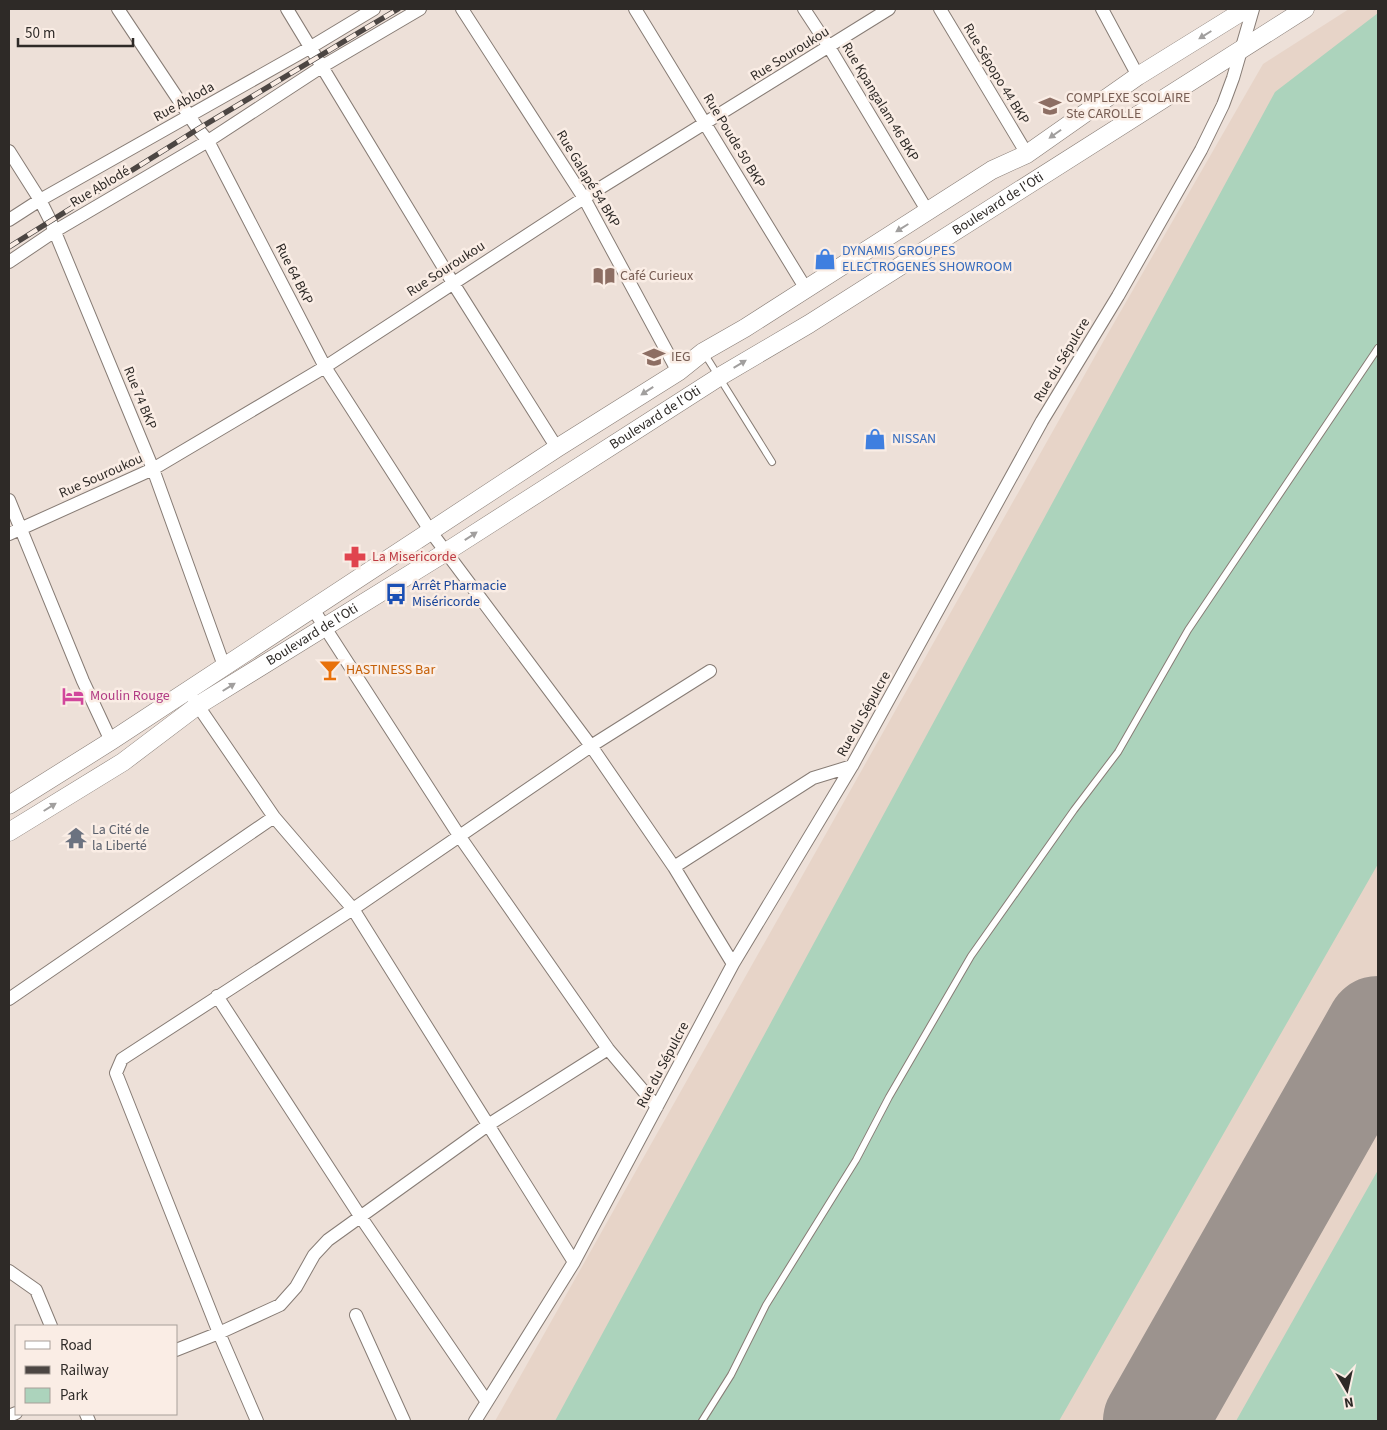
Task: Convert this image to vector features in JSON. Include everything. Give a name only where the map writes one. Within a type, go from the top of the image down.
[{"type":"main road","name":"Boulevard de l'Oti","points":[[9,805],[111,741],[557,448],[678,372],[703,352],[745,328],[992,170],[1027,154],[1138,76],[1246,9]]},
{"type":"main road","name":"Boulevard de l'Oti","points":[[9,832],[123,762],[197,706],[446,552],[719,377],[809,324],[1305,9]]},
{"type":"street","name":"Rue 64 BKP","points":[[118,9],[191,115],[198,129],[208,141],[326,366],[431,532],[591,746],[674,867],[733,964]]},
{"type":"street","points":[[287,9],[453,283],[557,448]]},
{"type":"street","name":"Rue Abloda","points":[[9,220],[40,200],[311,47],[374,9]]},
{"type":"street","name":"Rue Ablodé","points":[[9,262],[55,232],[208,141],[323,66],[420,9]]},
{"type":"street","name":"Rue Galapé 54 BKP","points":[[462,9],[584,198],[678,372]]},
{"type":"street","name":"Rue Poude 50 BKP","points":[[635,9],[806,289]]},
{"type":"street","name":"Rue Kpangalam 46 BKP","points":[[804,9],[829,47],[928,212]]},
{"type":"street","name":"Rue Souroukou","points":[[15,531],[152,469],[326,366],[584,198],[889,9]]},
{"type":"street","name":"Rue Sépopo 44 BKP","points":[[940,9],[1027,154]]},
{"type":"street","points":[[1102,9],[1138,76]]},
{"type":"street","name":"Rue du Sépulcre","points":[[475,1421],[574,1262],[733,964],[852,766],[1038,429],[1118,296],[1202,150],[1224,105],[1253,9]]},
{"type":"street","name":"Rue 74 BKP","points":[[9,151],[40,200],[55,232],[152,469],[224,666]]},
{"type":"street","points":[[9,500],[15,531],[111,741]]},
{"type":"street","points":[[313,609],[460,837],[608,1049],[657,1108]]},
{"type":"street","points":[[257,1421],[116,1073],[122,1059],[353,909],[591,746],[710,671]]},
{"type":"street","points":[[188,690],[274,818],[353,909],[574,1262]]},
{"type":"street","points":[[674,867],[813,778],[852,766]]},
{"type":"street","points":[[9,999],[274,818]]},
{"type":"street","points":[[217,996],[360,1216],[487,1402]]},
{"type":"street","points":[[178,1349],[220,1333],[280,1305],[296,1287],[314,1255],[328,1240],[488,1125],[608,1049]]},
{"type":"street","points":[[9,1271],[36,1290],[51,1325]]},
{"type":"street","points":[[356,1315],[404,1421]]},
{"type":"lane","points":[[702,1421],[731,1374],[766,1304],[856,1160],[893,1088],[971,956],[1074,810],[1118,752],[1188,630],[1378,348]]},
{"type":"lane","points":[[703,352],[772,462]]},
{"type":"shaded area","points":[[1349,9],[1378,9],[1378,1421],[495,1421],[1103,342],[1263,64]]},
{"type":"green space","points":[[1378,13],[1378,864],[1059,1421],[555,1421],[1275,92]]},
{"type":"green space","points":[[1378,1170],[1378,1421],[1236,1421]]},
{"type":"runway","points":[[1155,1421],[1378,1028]]},
{"type":"railway","points":[[9,247],[198,129],[398,9]]},
{"type":"place","name":"COMPLEXE SCOLAIRE Ste CAROLLE","points":[[1050,106]]},
{"type":"place","name":"DYNAMIS GROUPES ELECTROGENES SHOWROOM","points":[[825,259]]},
{"type":"place","name":"Café Curieux","points":[[604,276]]},
{"type":"place","name":"IEG","points":[[654,357]]},
{"type":"place","name":"NISSAN","points":[[875,439]]},
{"type":"place","name":"La Misericorde","points":[[355,557]]},
{"type":"place","name":"Arrêt Pharmacie Miséricorde","points":[[396,594]]},
{"type":"place","name":"HASTINESS Bar","points":[[330,670]]},
{"type":"place","name":"Moulin Rouge","points":[[73,696]]},
{"type":"place","name":"La Cité de la Liberté","points":[[76,838]]}]
